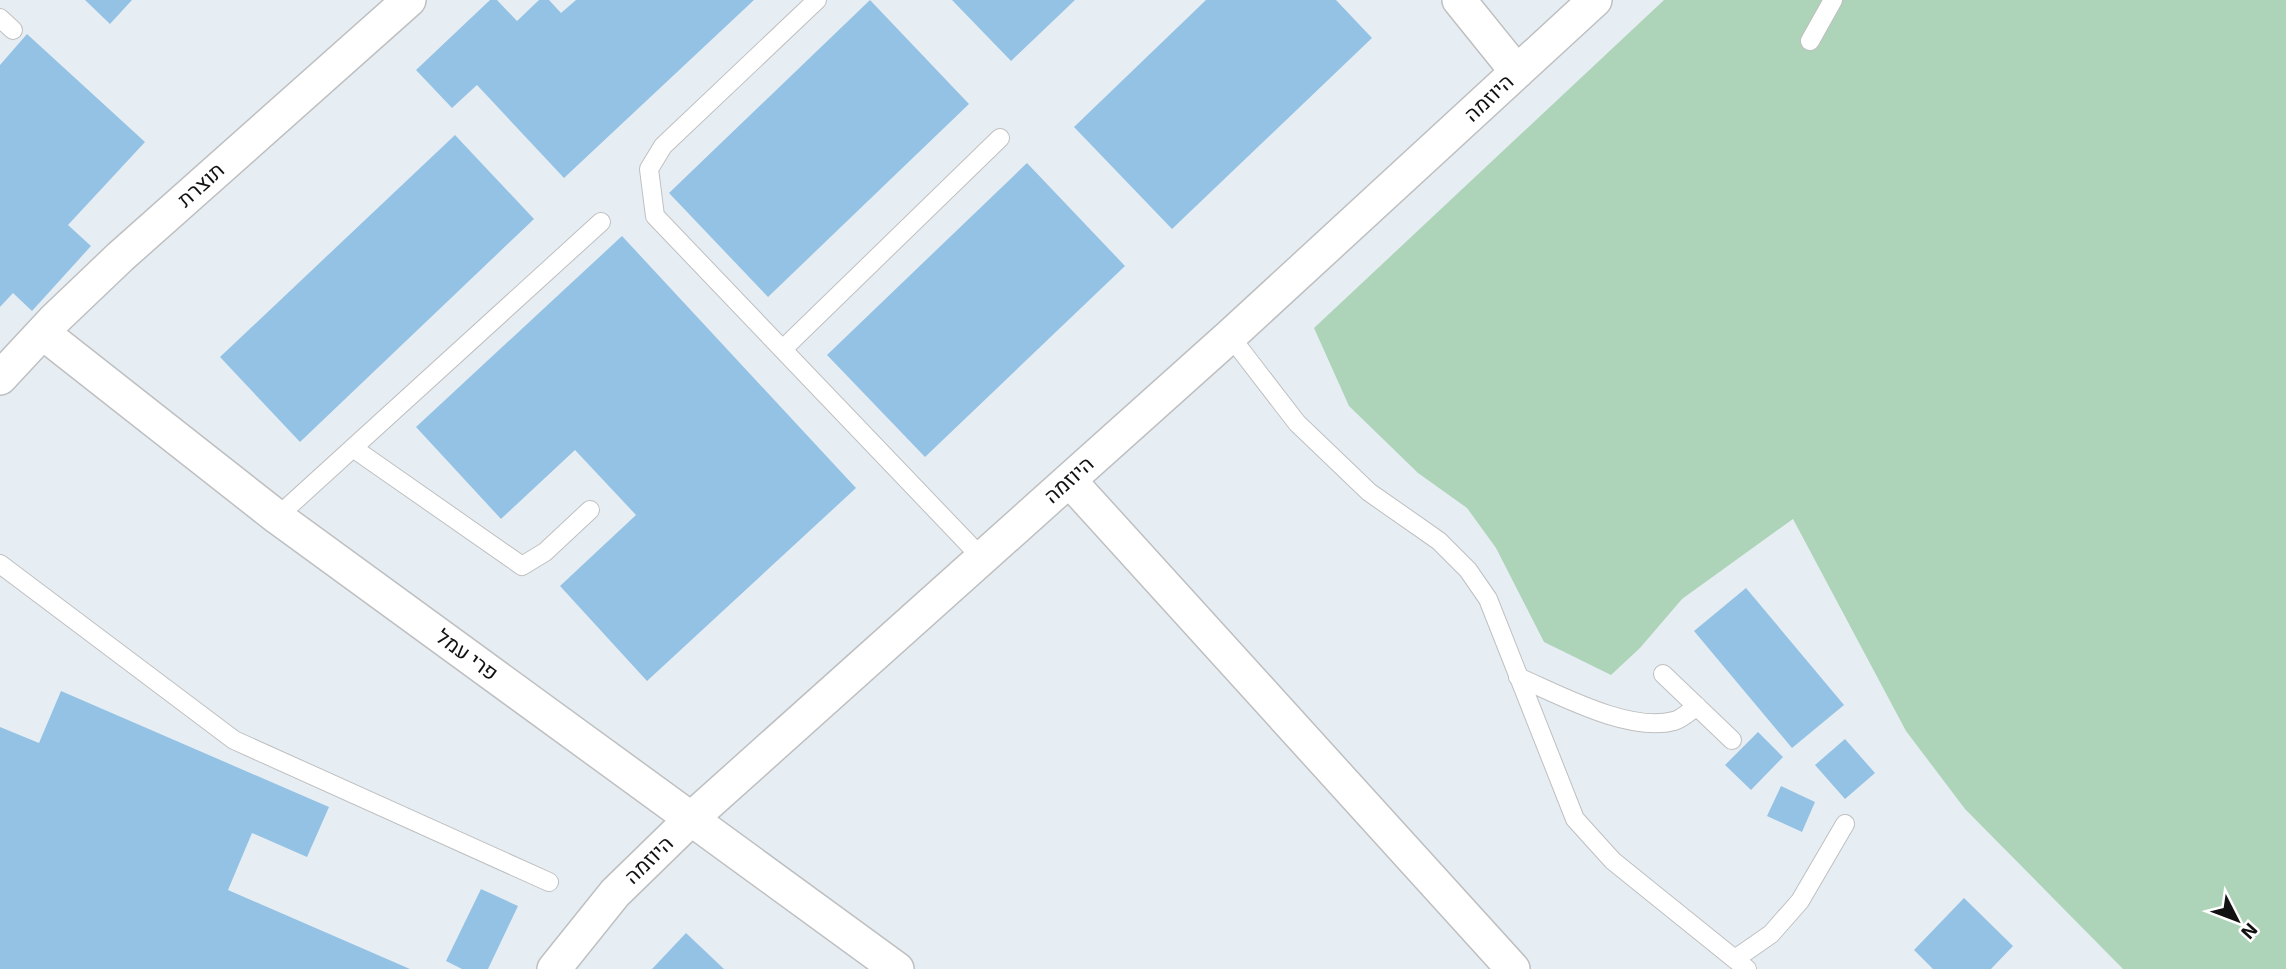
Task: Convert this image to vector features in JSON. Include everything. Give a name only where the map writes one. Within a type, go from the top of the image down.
[{"type":"street","name":"תוצרת","points":[[0,378],[120,257],[409,0]]},
{"type":"street","points":[[1459,0],[1517,72]]},
{"type":"street","name":"היוזמה","points":[[554,969],[615,892],[692,818],[1230,336],[1595,0]]},
{"type":"street","name":"פרי עמל","points":[[43,332],[277,517],[897,969]]},
{"type":"street","points":[[1069,480],[1513,969]]},
{"type":"lane","points":[[817,0],[663,146],[649,169],[655,216],[982,558]]},
{"type":"lane","points":[[1810,41],[1833,0]]},
{"type":"lane","points":[[783,349],[1000,138]]},
{"type":"lane","points":[[277,517],[601,222]]},
{"type":"lane","points":[[1230,336],[1297,424],[1369,492],[1439,541],[1468,570],[1488,598],[1575,819],[1613,861],[1741,964],[1800,901],[1846,824]]},
{"type":"lane","points":[[352,448],[522,566],[545,552],[590,510]]},
{"type":"lane","points":[[0,564],[233,740],[549,882]]},
{"type":"lane","points":[[1664,674],[1732,740]]},
{"type":"lane","points":[[1518,677],[1615,717],[1650,724],[1677,721],[1697,706]]},
{"type":"shaded area","points":[[0,0],[2286,0],[2286,969],[0,969]]},
{"type":"green space","points":[[1664,0],[2286,0],[2286,969],[2123,969],[1965,809],[1906,731],[1793,519],[1682,599],[1640,648],[1611,675],[1544,642],[1496,548],[1467,508],[1418,473],[1349,406],[1314,328]]},
{"type":"building","points":[[85,0],[132,0],[110,24]]},
{"type":"building","points":[[490,0],[497,0],[517,21],[539,0],[549,0],[561,13],[576,0],[754,0],[564,178],[477,85],[452,108],[416,70]]},
{"type":"building","points":[[870,0],[969,104],[768,297],[669,193]]},
{"type":"building","points":[[952,0],[1075,0],[1011,61]]},
{"type":"building","points":[[1206,0],[1336,0],[1372,38],[1172,229],[1074,127]]},
{"type":"building","points":[[27,34],[145,142],[68,225],[91,246],[32,311],[13,293],[0,307],[0,65]]},
{"type":"building","points":[[455,135],[534,219],[300,442],[220,357]]},
{"type":"building","points":[[1027,163],[1125,266],[925,457],[827,355]]},
{"type":"building","points":[[622,236],[856,488],[647,681],[560,586],[636,515],[575,450],[501,519],[416,427]]},
{"type":"building","points":[[1746,588],[1844,705],[1792,748],[1694,631]]},
{"type":"building","points":[[61,691],[329,807],[307,857],[252,833],[228,890],[410,969],[0,969],[0,727],[39,743]]},
{"type":"building","points":[[1758,732],[1783,757],[1751,790],[1725,765]]},
{"type":"building","points":[[1845,739],[1875,773],[1845,799],[1815,765]]},
{"type":"building","points":[[1781,786],[1815,802],[1802,832],[1767,816]]},
{"type":"building","points":[[481,889],[518,906],[488,969],[462,969],[446,961]]},
{"type":"building","points":[[1964,898],[2013,946],[1991,969],[1933,969],[1914,950]]},
{"type":"building","points":[[686,933],[724,969],[652,969]]}]
